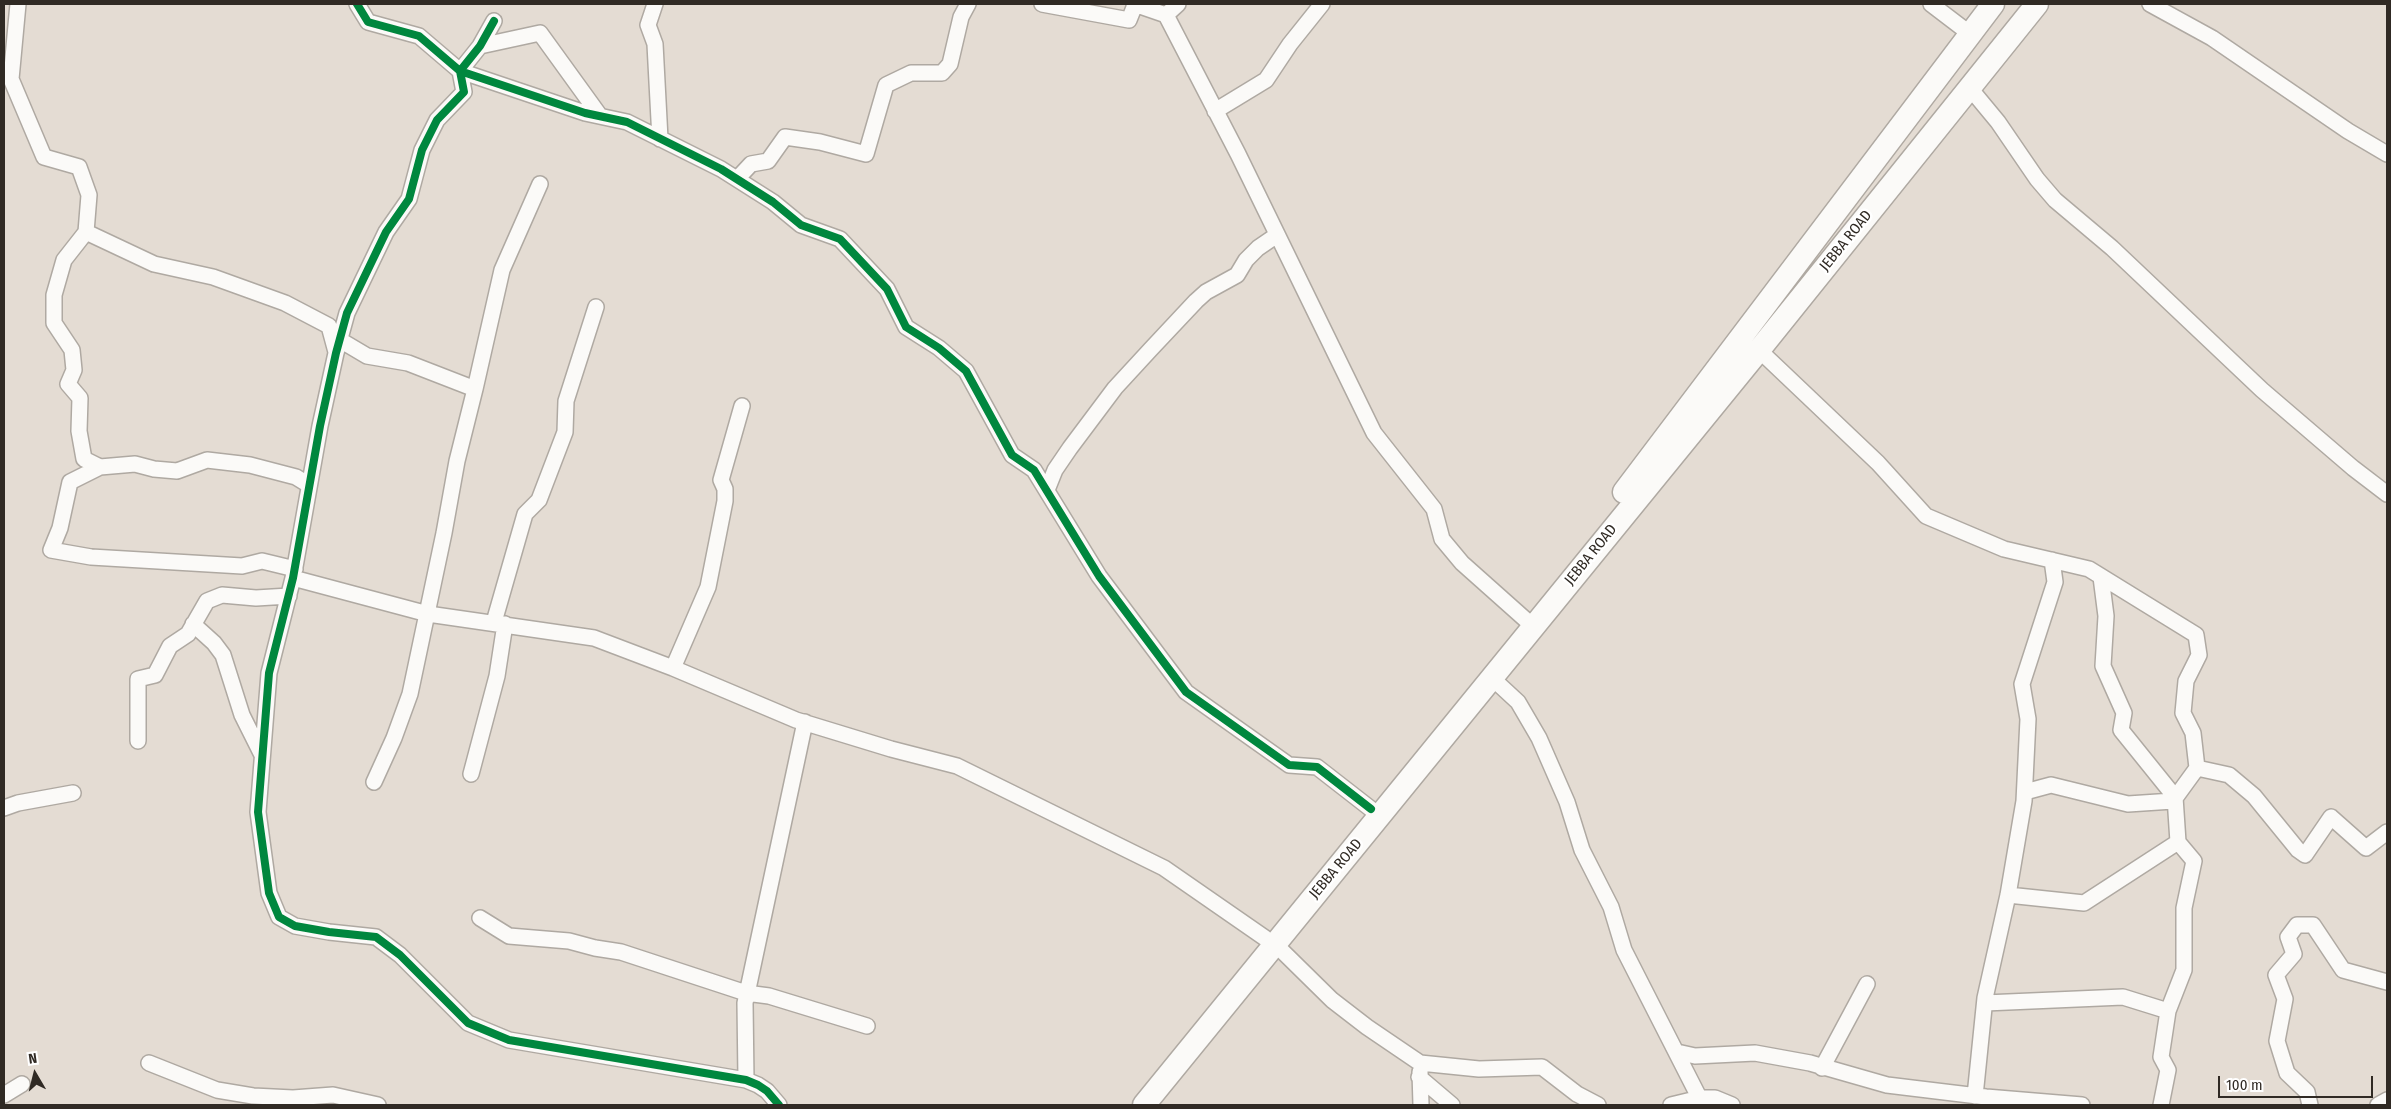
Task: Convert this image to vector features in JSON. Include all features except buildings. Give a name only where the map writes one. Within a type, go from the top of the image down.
[{"type":"highway","name":"JEBBA ROAD","points":[[1130,1105],[1270,941],[1382,814],[1490,677],[1591,547],[1969,33],[1993,4]]},
{"type":"highway","name":"JEBBA ROAD","points":[[1144,1105],[1371,809],[1526,620],[1591,547],[1759,350],[2037,4]]},
{"type":"street","points":[[18,4],[11,79],[44,157],[79,167],[88,195],[86,232],[64,260],[54,295],[54,323],[72,350],[74,370],[68,384],[80,398],[79,431],[84,458],[100,467]]},
{"type":"street","points":[[357,4],[368,22],[419,36],[460,71],[600,116],[627,122],[737,179],[773,202],[801,225],[840,239],[887,289],[906,327],[939,348],[966,371],[1012,455],[1034,470],[1099,576],[1186,692],[1289,765],[1316,767],[1371,809]]},
{"type":"street","points":[[655,4],[648,25],[655,44],[660,139]]},
{"type":"street","points":[[737,179],[751,164],[768,161],[778,150],[784,137],[820,142],[866,154],[886,85],[911,73],[942,73],[950,64],[961,17],[968,4]]},
{"type":"street","points":[[1042,4],[1129,20],[1135,4],[1166,14],[1278,235],[1374,433],[1434,509],[1442,539],[1462,563],[1526,620]]},
{"type":"street","points":[[1166,14],[1178,4]]},
{"type":"street","points":[[1216,111],[1266,80],[1322,4]]},
{"type":"street","points":[[1931,4],[1969,33]]},
{"type":"street","points":[[2150,4],[2212,38],[2348,131],[2387,154]]},
{"type":"street","points":[[494,20],[480,46],[460,71],[464,92],[437,120],[422,150],[409,199],[386,232],[347,314],[338,347],[320,426],[294,574],[269,673],[258,812],[269,893],[279,917],[295,926],[376,937],[400,955],[468,1023],[509,1040],[746,1080],[758,1084],[779,1105]]},
{"type":"street","points":[[480,46],[540,33],[600,116]]},
{"type":"street","points":[[1969,87],[1998,122],[2037,180],[2055,200],[2112,248],[2262,390],[2353,468],[2387,494]]},
{"type":"street","points":[[374,782],[394,738],[410,694],[428,614],[457,461],[502,270],[540,184]]},
{"type":"street","points":[[86,232],[154,264],[213,277],[285,303],[329,326],[338,347]]},
{"type":"street","points":[[1047,490],[1055,470],[1115,388],[1196,301],[1206,292],[1237,276],[1246,260],[1258,248],[1278,235]]},
{"type":"street","points":[[471,774],[497,676],[500,623],[525,514],[539,500],[565,432],[566,401],[596,307]]},
{"type":"street","points":[[338,347],[368,356],[408,363],[475,389]]},
{"type":"street","points":[[1759,350],[1878,463],[1926,516],[2004,549],[2089,569],[2196,635],[2199,655],[2186,681],[2183,713],[2193,734],[2197,768],[2173,801],[2128,804],[2051,785],[2024,792]]},
{"type":"street","points":[[673,668],[708,587],[725,501],[721,480],[742,406]]},
{"type":"street","points":[[309,485],[296,477],[250,465],[207,460],[177,471],[154,469],[135,464],[100,467],[70,482],[60,528],[51,550],[91,557],[242,566],[262,561],[294,574],[428,614],[594,638],[805,722],[892,749],[957,766],[1164,868],[1270,941],[1332,1000],[1420,1070],[1452,1105]]},
{"type":"street","points":[[1976,1096],[1985,1002],[2008,895],[2024,792],[2028,719],[2022,684],[2032,646],[2055,582],[2052,560]]},
{"type":"street","points":[[2102,577],[2106,616],[2103,666],[2124,713],[2121,730],[2175,797],[2178,842],[2194,861],[2184,908],[2184,970],[2168,1011],[2161,1057],[2168,1070],[2161,1105]]},
{"type":"street","points":[[138,741],[138,679],[155,675],[170,646],[188,634],[207,601],[222,595],[256,598],[289,596]]},
{"type":"street","points":[[193,624],[214,643],[223,655],[242,715],[262,755]]},
{"type":"street","points":[[1490,677],[1518,702],[1539,738],[1567,802],[1582,850],[1611,907],[1624,950],[1702,1102]]},
{"type":"street","points":[[746,1080],[744,1003],[805,722]]},
{"type":"street","points":[[2197,768],[2229,775],[2254,796],[2298,850],[2305,855],[2331,817],[2366,848],[2387,832]]},
{"type":"street","points":[[4,808],[18,803],[73,793]]},
{"type":"street","points":[[2008,895],[2084,903],[2178,842]]},
{"type":"street","points":[[480,918],[509,936],[569,940],[595,948],[621,952],[746,993],[769,996],[867,1026]]},
{"type":"street","points":[[2310,1105],[2307,1092],[2287,1072],[2277,1041],[2285,999],[2276,975],[2294,954],[2288,937],[2297,925],[2313,925],[2343,970],[2387,982]]},
{"type":"street","points":[[1822,1068],[1867,984]]},
{"type":"street","points":[[1985,1002],[2123,997],[2168,1011]]},
{"type":"street","points":[[1677,1052],[1695,1056],[1755,1053],[1810,1064],[1887,1085],[1976,1096],[2082,1105]]},
{"type":"street","points":[[150,1063],[217,1090],[302,1101],[333,1096],[378,1105]]},
{"type":"street","points":[[1420,1070],[1542,1067],[1577,1094],[1598,1105]]},
{"type":"street","points":[[1420,1070],[1421,1105]]},
{"type":"street","points":[[4,1095],[22,1084]]},
{"type":"street","points":[[1671,1105],[1702,1102],[1715,1098],[1732,1105]]},
{"type":"street","points":[[2378,1105],[2387,1100]]},
{"type":"cycle path","points":[[357,4],[368,22],[419,36],[460,71],[585,113],[627,122],[721,169],[773,202],[801,225],[840,239],[887,289],[906,327],[939,348],[966,371],[1012,455],[1034,470],[1099,576],[1186,692],[1289,765],[1317,767],[1371,809]]},
{"type":"cycle path","points":[[494,21],[480,46],[460,71],[464,92],[437,120],[422,150],[409,199],[386,232],[347,313],[336,353],[320,426],[293,578],[269,673],[258,812],[269,893],[279,917],[295,926],[376,937],[400,955],[468,1023],[509,1040],[746,1080],[767,1091],[779,1105]]}]
